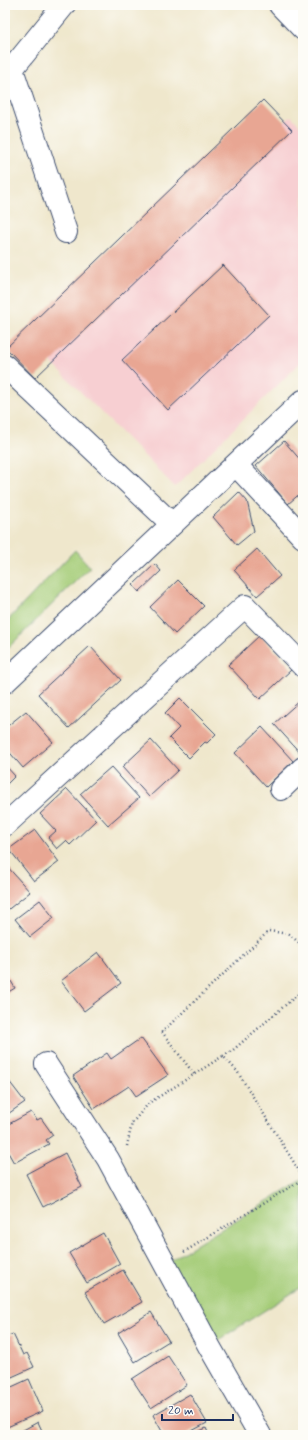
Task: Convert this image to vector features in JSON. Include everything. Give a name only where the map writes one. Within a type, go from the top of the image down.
[{"type":"street","points":[[64,5],[12,68],[66,232]]},
{"type":"street","points":[[280,5],[303,29]]},
{"type":"street","points":[[5,366],[172,524]]},
{"type":"street","points":[[5,682],[303,401]]},
{"type":"street","points":[[236,465],[303,537]]},
{"type":"street","points":[[5,825],[245,606],[303,666]]},
{"type":"street","points":[[281,789],[303,768]]},
{"type":"street","points":[[46,1064],[108,1159],[166,1263],[209,1346],[260,1435]]},
{"type":"path","points":[[194,1074],[162,1032],[269,930],[289,934],[303,946]]},
{"type":"path","points":[[108,1159],[127,1148],[132,1123],[149,1103],[233,1050],[303,990]]},
{"type":"path","points":[[166,1263],[303,1178],[237,1071],[223,1056]]},
{"type":"path","points":[[299,1435],[303,1429]]},
{"type":"shaded area","points":[[291,116],[303,129],[303,360],[175,487],[47,358]]},
{"type":"green space","points":[[75,550],[90,567],[5,651],[5,623]]},
{"type":"green space","points":[[303,1179],[303,1286],[209,1346],[166,1263]]},
{"type":"building","points":[[263,100],[292,130],[35,378],[6,348]]},
{"type":"building","points":[[223,265],[269,315],[168,410],[122,360]]},
{"type":"building","points":[[284,441],[303,463],[303,491],[288,504],[256,466]]},
{"type":"building","points":[[239,492],[247,501],[254,531],[237,545],[213,517]]},
{"type":"building","points":[[257,549],[280,576],[257,596],[234,570]]},
{"type":"building","points":[[155,564],[161,571],[139,592],[133,585]]},
{"type":"building","points":[[178,580],[204,606],[175,634],[150,607]]},
{"type":"building","points":[[260,635],[292,669],[260,699],[228,665]]},
{"type":"building","points":[[90,646],[121,680],[69,728],[38,694]]},
{"type":"building","points":[[180,698],[216,734],[207,743],[205,742],[189,758],[169,738],[179,728],[165,713]]},
{"type":"building","points":[[302,699],[303,700],[303,756],[274,724]]},
{"type":"building","points":[[26,711],[53,742],[23,768],[5,747],[5,728]]},
{"type":"building","points":[[262,727],[293,761],[266,787],[235,753]]},
{"type":"building","points":[[151,740],[178,770],[149,797],[122,767]]},
{"type":"building","points":[[5,765],[15,776],[5,786]]},
{"type":"building","points":[[111,767],[139,798],[108,825],[80,794]]},
{"type":"building","points":[[67,789],[96,820],[70,845],[66,841],[57,849],[48,838],[56,831],[40,814]]},
{"type":"building","points":[[35,830],[59,862],[34,881],[9,849]]},
{"type":"building","points":[[5,864],[30,892],[5,912]]},
{"type":"building","points":[[40,900],[54,918],[30,937],[15,919]]},
{"type":"building","points":[[98,952],[121,983],[84,1011],[61,981]]},
{"type":"building","points":[[5,971],[15,988],[5,994]]},
{"type":"building","points":[[141,1038],[168,1075],[136,1096],[129,1086],[94,1109],[73,1076],[107,1053],[111,1059]]},
{"type":"building","points":[[5,1076],[25,1102],[5,1116]]},
{"type":"building","points":[[31,1112],[37,1120],[41,1118],[53,1135],[46,1140],[49,1144],[14,1163],[5,1147],[5,1126]]},
{"type":"building","points":[[65,1153],[82,1187],[43,1207],[26,1174]]},
{"type":"building","points":[[103,1233],[120,1264],[87,1283],[69,1253]]},
{"type":"building","points":[[123,1270],[142,1302],[104,1324],[85,1292]]},
{"type":"building","points":[[151,1312],[169,1341],[135,1362],[118,1333]]},
{"type":"building","points":[[13,1334],[23,1355],[27,1353],[34,1367],[5,1380],[5,1337]]},
{"type":"building","points":[[168,1356],[187,1385],[151,1408],[132,1379]]},
{"type":"building","points":[[29,1379],[43,1411],[5,1428],[5,1390]]},
{"type":"building","points":[[190,1394],[207,1423],[184,1435],[164,1435],[153,1415]]},
{"type":"building","points":[[38,1422],[44,1435],[14,1435]]},
{"type":"building","points":[[206,1428],[209,1435],[192,1435]]}]
